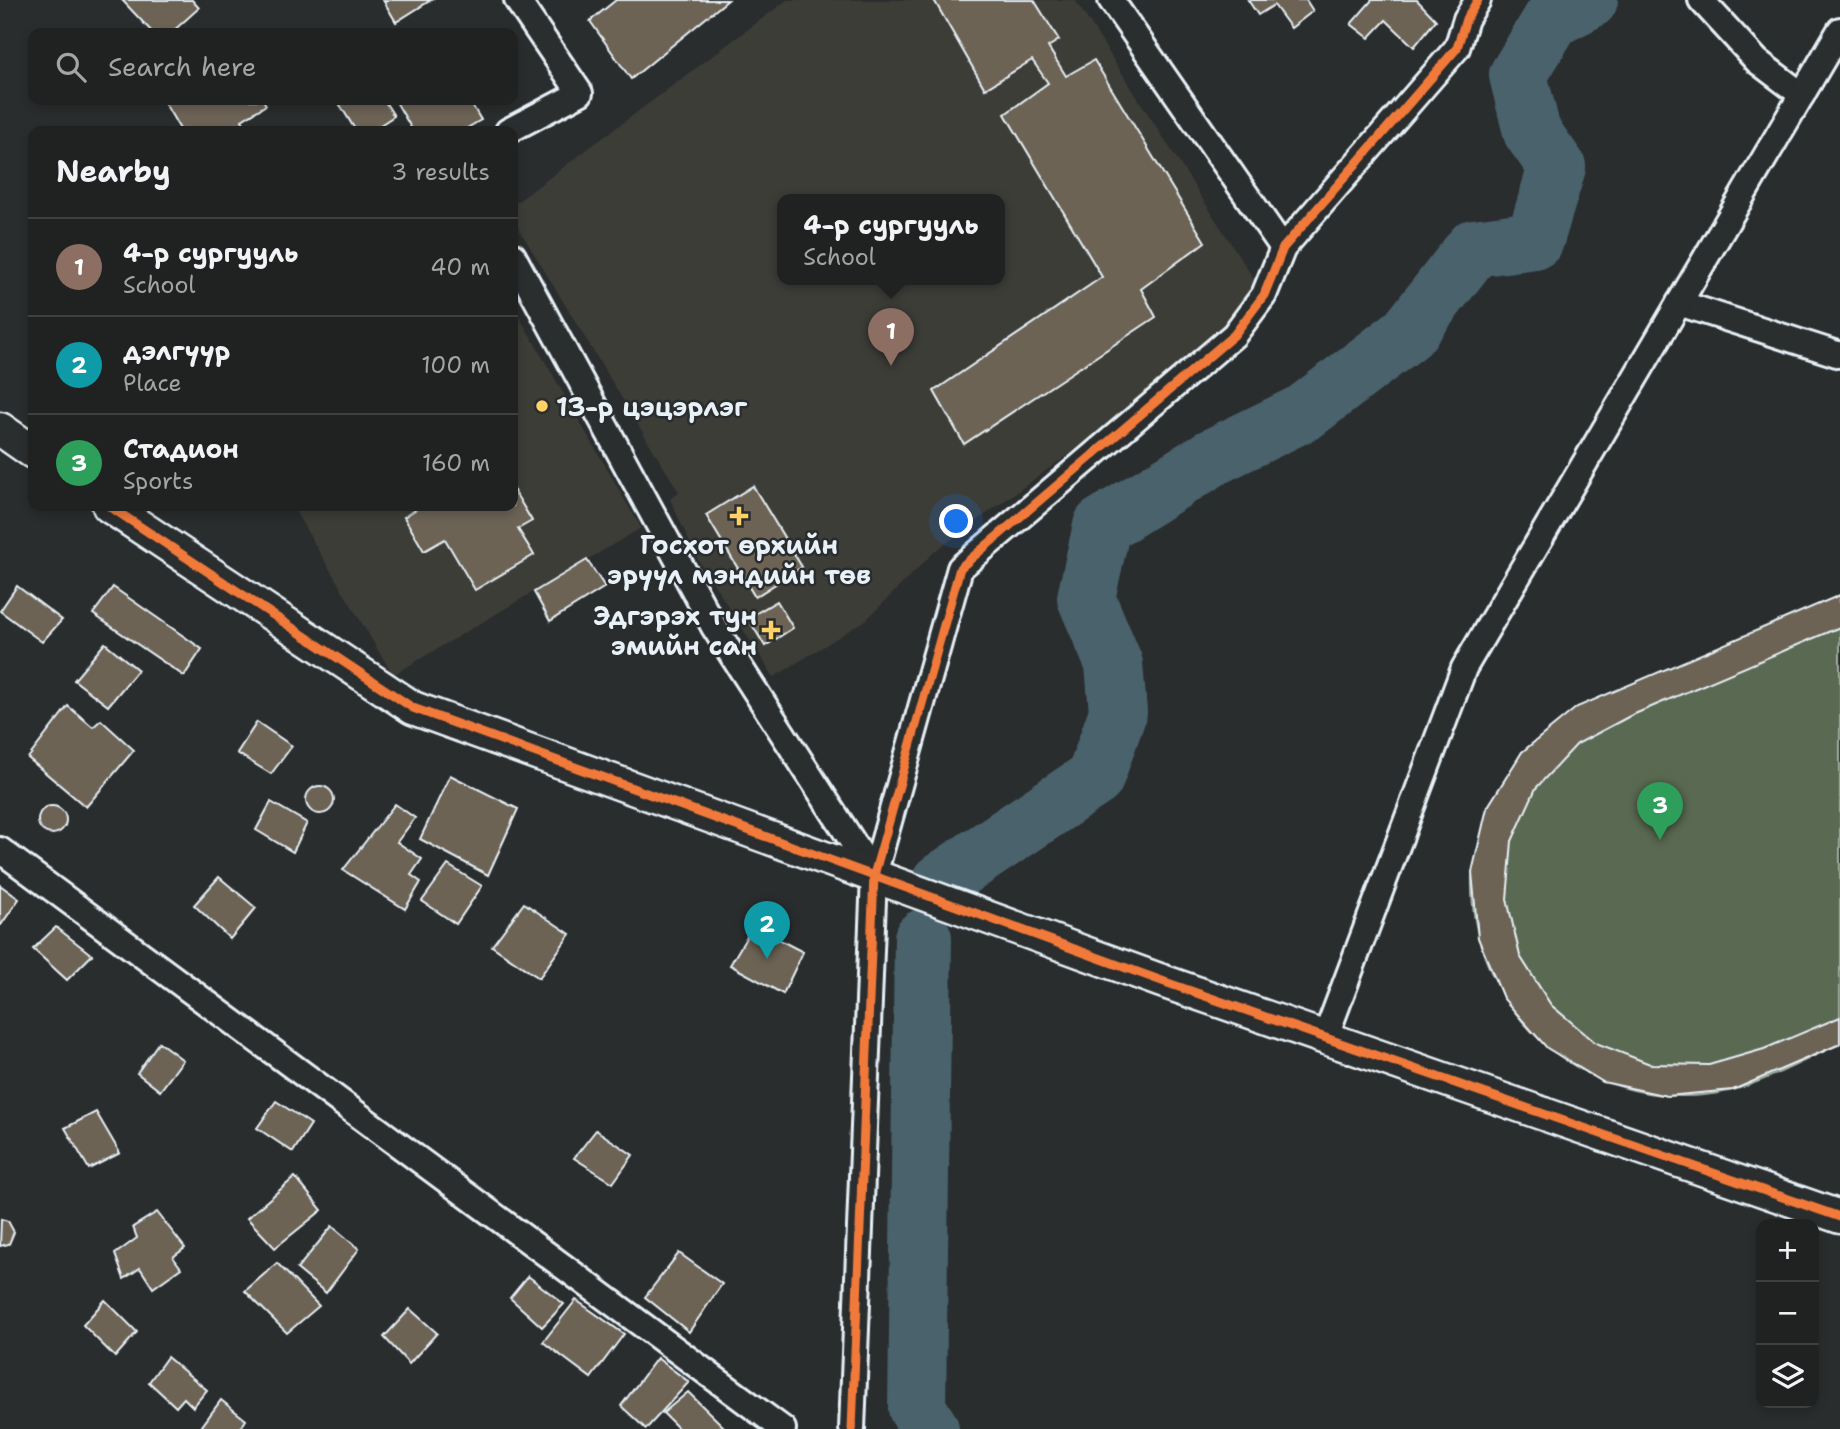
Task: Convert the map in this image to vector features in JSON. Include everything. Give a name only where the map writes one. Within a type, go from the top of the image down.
[{"type":"street","points":[[517,0],[580,93],[517,126]]},
{"type":"street","points":[[1111,0],[1283,248]]},
{"type":"street","points":[[1703,2],[1757,61],[1802,95]]},
{"type":"street","points":[[852,1429],[874,875],[960,568],[1234,335],[1264,295],[1283,248],[1457,48],[1466,6]]},
{"type":"street","points":[[1325,1038],[1464,668],[1840,30]]},
{"type":"street","points":[[518,265],[714,627],[874,875]]},
{"type":"street","points":[[1679,303],[1840,355]]},
{"type":"street","points":[[0,429],[28,448]]},
{"type":"street","points":[[117,511],[413,708],[1325,1038],[1840,1217]]},
{"type":"street","points":[[0,850],[783,1429]]},
{"type":"shaded area","points":[[787,0],[1075,0],[1264,295],[1094,436],[935,551],[866,620],[774,677],[697,558],[670,499],[679,492],[518,227],[518,201]]},
{"type":"shaded area","name":"13-р цэцэрлэг","points":[[518,315],[641,528],[393,675],[295,511],[518,511]]},
{"type":"green space","points":[[1840,595],[1840,1044],[1772,1076],[1733,1090],[1682,1096],[1633,1090],[1588,1073],[1549,1047],[1516,1013],[1491,972],[1476,926],[1473,871],[1522,752]]},
{"type":"building","points":[[122,0],[192,0],[199,8],[177,28],[148,28]]},
{"type":"building","points":[[383,0],[431,0],[396,22]]},
{"type":"building","points":[[616,0],[728,0],[631,79],[590,21]]},
{"type":"building","points":[[934,0],[1034,0],[1059,40],[1048,47],[1066,76],[1094,60],[1205,242],[1141,289],[1156,317],[964,444],[934,391],[1102,277],[1005,114],[1048,83],[1032,60],[985,89]]},
{"type":"building","points":[[1248,0],[1306,0],[1313,11],[1291,28],[1274,5],[1258,15]]},
{"type":"building","points":[[1372,0],[1417,0],[1436,20],[1414,47],[1386,20],[1369,38],[1351,24]]},
{"type":"building","points":[[166,105],[266,105],[242,120],[246,126],[178,126]]},
{"type":"building","points":[[340,105],[387,105],[394,116],[379,126],[353,126]]},
{"type":"building","points":[[398,105],[472,105],[481,120],[471,126],[410,126]]},
{"type":"building","name":"Госхот өрхийн эрүүл мэндийн төв","points":[[753,486],[802,567],[755,597],[706,515]]},
{"type":"building","points":[[518,497],[532,521],[518,529],[534,555],[475,590],[445,539],[424,551],[404,517],[413,511],[518,511]]},
{"type":"building","points":[[587,560],[605,587],[550,621],[534,592]]},
{"type":"building","points":[[17,586],[62,620],[42,642],[0,611]]},
{"type":"building","points":[[113,587],[202,649],[184,676],[93,614]]},
{"type":"building","points":[[1840,595],[1840,627],[1630,716],[1577,744],[1536,788],[1512,841],[1507,899],[1520,956],[1551,1005],[1596,1043],[1650,1064],[1709,1065],[1764,1049],[1840,1017],[1840,1044],[1733,1090],[1667,1096],[1603,1082],[1547,1048],[1503,998],[1478,938],[1472,872],[1487,808],[1522,752],[1577,707]]},
{"type":"building","points":[[777,601],[793,628],[765,646],[748,618]]},
{"type":"building","points":[[105,643],[138,670],[108,706],[74,680]]},
{"type":"building","points":[[68,706],[93,727],[101,720],[134,750],[86,807],[28,758]]},
{"type":"building","points":[[257,722],[292,746],[271,774],[237,753]]},
{"type":"building","points":[[450,775],[518,809],[488,875],[420,839]]},
{"type":"building","points":[[320,786],[330,790],[334,800],[330,810],[320,814],[310,810],[306,800],[310,790]]},
{"type":"building","points":[[271,802],[307,823],[293,852],[256,830]]},
{"type":"building","points":[[395,804],[415,818],[397,842],[422,859],[411,875],[421,882],[405,909],[343,870]]},
{"type":"building","points":[[52,806],[62,810],[66,820],[62,830],[52,834],[42,830],[38,820],[42,810]]},
{"type":"building","points":[[448,865],[482,886],[456,924],[422,901]]},
{"type":"building","points":[[219,877],[256,908],[230,939],[194,905]]},
{"type":"building","points":[[0,885],[19,899],[1,925],[0,925]]},
{"type":"building","points":[[524,903],[570,934],[539,978],[492,946]]},
{"type":"building","points":[[753,926],[803,952],[783,994],[730,965]]},
{"type":"building","points":[[56,927],[92,955],[67,980],[33,949]]},
{"type":"building","points":[[159,1042],[183,1060],[160,1091],[137,1073]]},
{"type":"building","points":[[276,1101],[311,1124],[293,1152],[257,1128]]},
{"type":"building","points":[[96,1112],[120,1153],[89,1169],[65,1128]]},
{"type":"building","points":[[596,1130],[633,1155],[613,1183],[574,1158]]},
{"type":"building","points":[[295,1177],[322,1210],[275,1248],[247,1218]]},
{"type":"building","points":[[157,1212],[185,1248],[173,1257],[181,1268],[153,1288],[140,1268],[124,1279],[115,1254],[137,1238],[133,1227]]},
{"type":"building","points":[[1,1219],[8,1221],[14,1232],[9,1244],[0,1246]]},
{"type":"building","points":[[332,1226],[359,1249],[326,1293],[297,1269]]},
{"type":"building","points":[[679,1253],[722,1284],[689,1332],[645,1297]]},
{"type":"building","points":[[277,1263],[319,1306],[287,1333],[245,1291]]},
{"type":"building","points":[[528,1276],[564,1304],[542,1327],[510,1298]]},
{"type":"building","points":[[105,1300],[137,1332],[115,1357],[83,1325]]},
{"type":"building","points":[[576,1300],[624,1334],[591,1378],[543,1342]]},
{"type":"building","points":[[410,1309],[437,1333],[409,1364],[384,1337]]},
{"type":"building","points":[[167,1357],[207,1390],[193,1407],[184,1398],[176,1407],[149,1382]]},
{"type":"building","points":[[657,1358],[689,1382],[646,1429],[621,1406]]},
{"type":"building","points":[[688,1392],[726,1429],[679,1429],[663,1413]]},
{"type":"building","points":[[221,1400],[246,1420],[240,1429],[205,1429],[202,1426]]},
{"type":"waterway","points":[[940,882],[1095,778],[1118,712],[1114,664],[1086,598],[1102,526],[1213,457],[1305,412],[1408,333],[1474,248],[1535,240],[1557,167],[1532,132],[1518,75],[1552,19],[1589,0]]},
{"type":"waterway","points":[[923,938],[917,1408],[930,1429]]},
{"type":"cycle path","points":[[852,1429],[874,875],[960,568],[1234,335],[1264,295],[1283,248],[1457,48],[1466,19],[1478,0]]},
{"type":"cycle path","points":[[117,511],[413,708],[1162,981],[1840,1217]]},
{"type":"place","name":"4-р сургууль","points":[[891,366]]},
{"type":"place","name":"13-р цэцэрлэг","points":[[542,406]]},
{"type":"place","name":"Госхот өрхийн эрүүл мэндийн төв","points":[[739,516]]},
{"type":"place","name":"Эдгэрэх тун эмийн сан","points":[[771,630]]},
{"type":"place","name":"Стадион","points":[[1660,840]]},
{"type":"place","name":"дэлгүүр","points":[[767,959]]}]
